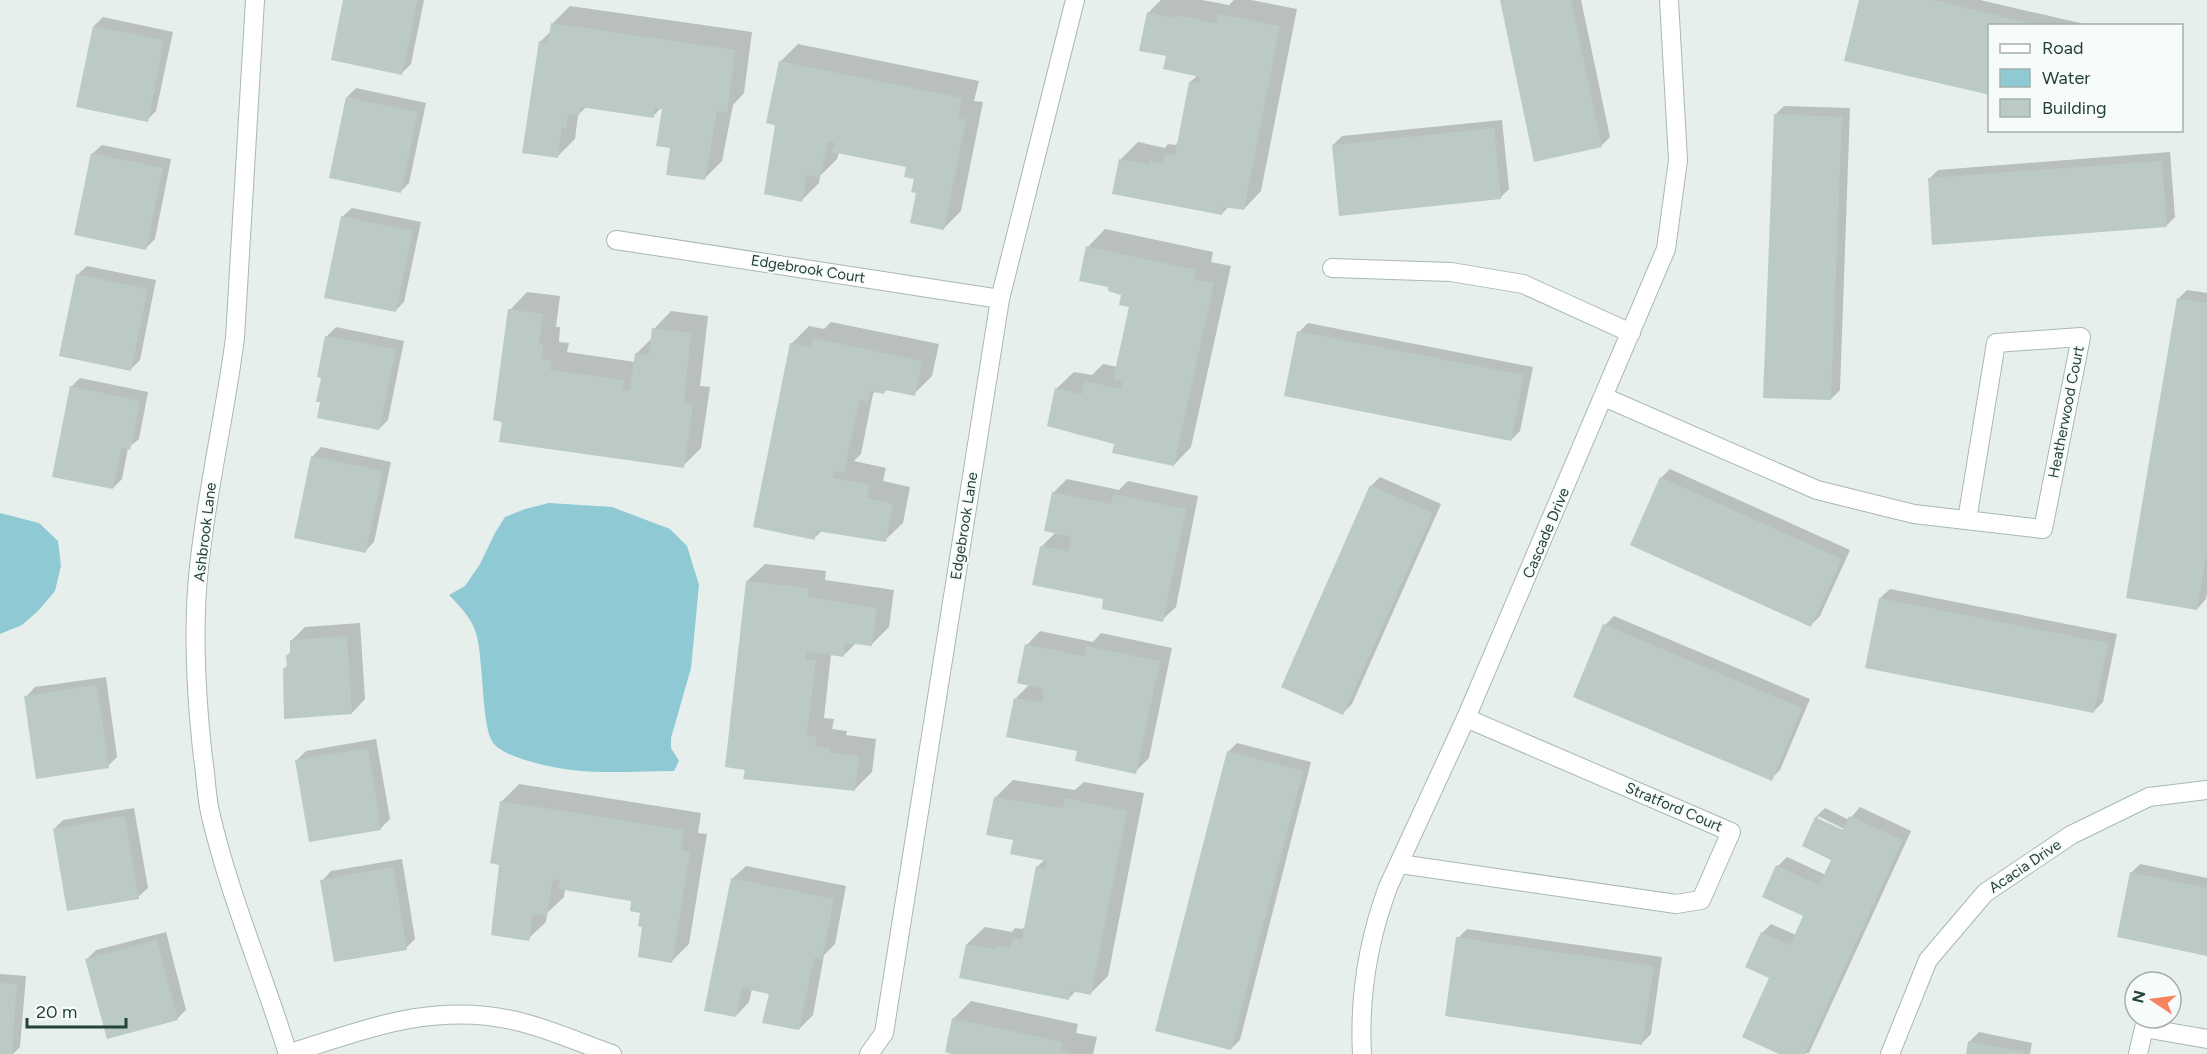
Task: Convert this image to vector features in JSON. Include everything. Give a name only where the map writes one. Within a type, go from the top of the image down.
[{"type":"street","name":"Ashbrook Lane","points":[[255,0],[235,338],[199,568],[195,642],[197,704],[210,809],[225,869],[288,1054]]},
{"type":"street","name":"Edgebrook Lane","points":[[870,1054],[884,1033],[1000,299],[1076,0]]},
{"type":"street","name":"Cascade Drive","points":[[1362,1054],[1362,996],[1367,958],[1379,910],[1466,718],[1666,249],[1678,160],[1669,0]]},
{"type":"street","name":"Edgebrook Court","points":[[616,240],[1000,299]]},
{"type":"street","points":[[1332,268],[1450,272],[1524,284],[1631,333]]},
{"type":"street","name":"Heatherwood Court","points":[[1604,398],[1817,490],[1914,514],[2043,529],[2081,337],[1996,343],[1967,520]]},
{"type":"street","name":"Stratford Court","points":[[1400,864],[1676,904],[1701,900],[1731,832],[1466,718]]},
{"type":"street","name":"Acacia Drive","points":[[1890,1054],[1928,960],[1985,893],[2071,835],[2149,797],[2207,790]]},
{"type":"street","points":[[288,1054],[406,1018],[445,1013],[516,1021],[612,1054]]},
{"type":"street","points":[[2138,1054],[2144,1028],[2207,1039]]},
{"type":"water","points":[[549,503],[612,507],[670,529],[687,546],[699,585],[691,668],[671,738],[671,748],[679,761],[674,771],[597,772],[564,769],[517,757],[497,747],[492,741],[486,720],[480,651],[476,632],[467,615],[449,595],[465,586],[480,564],[505,517]]},
{"type":"water","points":[[0,513],[39,523],[58,541],[61,566],[55,591],[38,611],[22,625],[0,634]]},
{"type":"building","points":[[343,0],[418,0],[402,75],[331,60]]},
{"type":"building","points":[[1500,0],[1571,0],[1602,147],[1534,162]]},
{"type":"building","points":[[1859,0],[1934,0],[2032,24],[1988,24],[1988,95],[1844,61]]},
{"type":"building","points":[[1147,12],[1216,23],[1218,14],[1280,26],[1244,210],[1224,207],[1222,215],[1112,194],[1119,159],[1149,165],[1149,161],[1163,163],[1165,153],[1175,155],[1189,82],[1199,83],[1200,77],[1163,69],[1166,56],[1139,51]]},
{"type":"building","points":[[551,23],[735,50],[727,113],[717,111],[705,180],[666,175],[670,148],[656,146],[662,109],[655,108],[654,118],[580,107],[579,116],[568,115],[566,129],[562,128],[558,158],[522,153],[539,41],[548,43]]},
{"type":"building","points":[[93,26],[164,40],[148,122],[76,107]]},
{"type":"building","points":[[779,61],[962,98],[958,118],[966,120],[944,230],[910,223],[916,193],[911,192],[914,179],[904,177],[906,167],[832,152],[835,143],[828,141],[820,178],[807,175],[802,202],[764,194],[775,125],[766,123]]},
{"type":"building","points":[[346,97],[418,112],[401,193],[329,178]]},
{"type":"building","points":[[1774,114],[1842,117],[1831,400],[1763,398]]},
{"type":"building","points":[[1494,128],[1501,199],[1339,216],[1332,145]]},
{"type":"building","points":[[91,153],[163,168],[146,250],[74,235]]},
{"type":"building","points":[[2162,161],[2167,227],[1932,245],[1928,178]]},
{"type":"building","points":[[341,216],[413,231],[396,312],[324,298]]},
{"type":"building","points":[[1086,246],[1196,270],[1194,279],[1214,283],[1174,466],[1112,453],[1114,444],[1047,426],[1055,388],[1082,394],[1084,381],[1121,389],[1122,382],[1113,380],[1129,307],[1119,305],[1121,295],[1108,291],[1108,287],[1079,281]]},
{"type":"building","points":[[76,274],[148,289],[131,371],[59,356]]},
{"type":"building","points":[[2177,298],[2207,303],[2207,552],[2197,610],[2126,598]]},
{"type":"building","points":[[508,309],[543,314],[539,344],[543,344],[542,359],[552,360],[550,370],[624,380],[623,390],[630,390],[635,353],[649,355],[652,328],[691,333],[684,403],[693,405],[684,468],[499,442],[502,422],[493,420]]},
{"type":"building","points":[[1297,331],[1524,375],[1511,441],[1284,396]]},
{"type":"building","points":[[325,336],[396,349],[379,430],[317,418],[320,402],[316,402],[321,378],[317,377]]},
{"type":"building","points":[[813,338],[922,361],[915,396],[885,390],[884,394],[870,391],[868,401],[859,400],[844,473],[834,471],[833,478],[870,485],[867,498],[893,504],[886,542],[816,531],[815,540],[753,527],[790,343],[810,347]]},
{"type":"building","points":[[70,386],[140,401],[130,450],[122,448],[113,489],[52,477]]},
{"type":"building","points":[[311,456],[383,471],[366,553],[294,538]]},
{"type":"building","points":[[1660,477],[1842,559],[1811,627],[1630,545]]},
{"type":"building","points":[[1370,485],[1433,513],[1343,715],[1281,687]]},
{"type":"building","points":[[1052,492],[1111,504],[1113,494],[1186,509],[1163,622],[1102,609],[1103,599],[1032,585],[1040,546],[1068,551],[1071,537],[1044,531]]},
{"type":"building","points":[[746,581],[809,588],[808,597],[877,608],[872,646],[845,643],[844,657],[807,652],[806,659],[816,660],[807,735],[817,736],[815,746],[830,748],[829,752],[859,756],[855,791],[743,779],[745,770],[725,767]]},
{"type":"building","points":[[1879,598],[2108,643],[2094,713],[1865,668]]},
{"type":"building","points":[[1603,624],[1802,708],[1772,781],[1573,697]]},
{"type":"building","points":[[347,636],[352,714],[284,719],[283,668],[287,668],[286,655],[290,655],[290,640]]},
{"type":"building","points":[[1025,644],[1084,656],[1086,646],[1160,661],[1136,774],[1075,761],[1077,751],[1006,737],[1014,698],[1042,703],[1044,689],[1017,683]]},
{"type":"building","points":[[97,685],[109,768],[36,779],[24,696]]},
{"type":"building","points":[[368,748],[381,830],[309,842],[295,760]]},
{"type":"building","points":[[1227,751],[1303,771],[1231,1050],[1155,1031]]},
{"type":"building","points":[[994,797],[1063,808],[1065,798],[1127,811],[1091,995],[1071,991],[1069,1000],[959,978],[966,944],[996,949],[996,945],[1010,948],[1012,938],[1022,939],[1036,866],[1046,868],[1047,861],[1010,854],[1013,840],[986,835]]},
{"type":"building","points":[[500,801],[684,830],[681,850],[690,852],[672,963],[638,957],[642,927],[638,926],[640,913],[630,911],[631,901],[558,889],[560,880],[553,879],[547,916],[533,914],[529,941],[491,935],[499,865],[490,863]]},
{"type":"building","points":[[125,816],[139,899],[67,911],[53,829]]},
{"type":"building","points":[[1849,816],[1903,840],[1805,1054],[1779,1054],[1742,1037],[1769,978],[1745,967],[1761,932],[1790,945],[1803,916],[1762,897],[1776,865],[1819,885],[1831,860],[1802,846],[1815,817],[1843,830]]},
{"type":"building","points":[[393,867],[407,950],[334,962],[320,880]]},
{"type":"building","points":[[2130,872],[2207,888],[2207,956],[2117,937]]},
{"type":"building","points":[[731,878],[834,899],[822,960],[814,958],[799,1030],[762,1023],[769,994],[742,988],[736,1017],[704,1011]]},
{"type":"building","points":[[1456,937],[1654,966],[1642,1045],[1445,1016]]},
{"type":"building","points":[[157,940],[178,1020],[107,1039],[85,959]]},
{"type":"building","points":[[0,983],[17,984],[12,1054],[0,1054]]},
{"type":"building","points":[[952,1018],[1062,1042],[1060,1050],[1072,1054],[952,1054],[945,1052]]},
{"type":"building","points":[[1968,1041],[2024,1052],[2024,1054],[1966,1054]]}]
